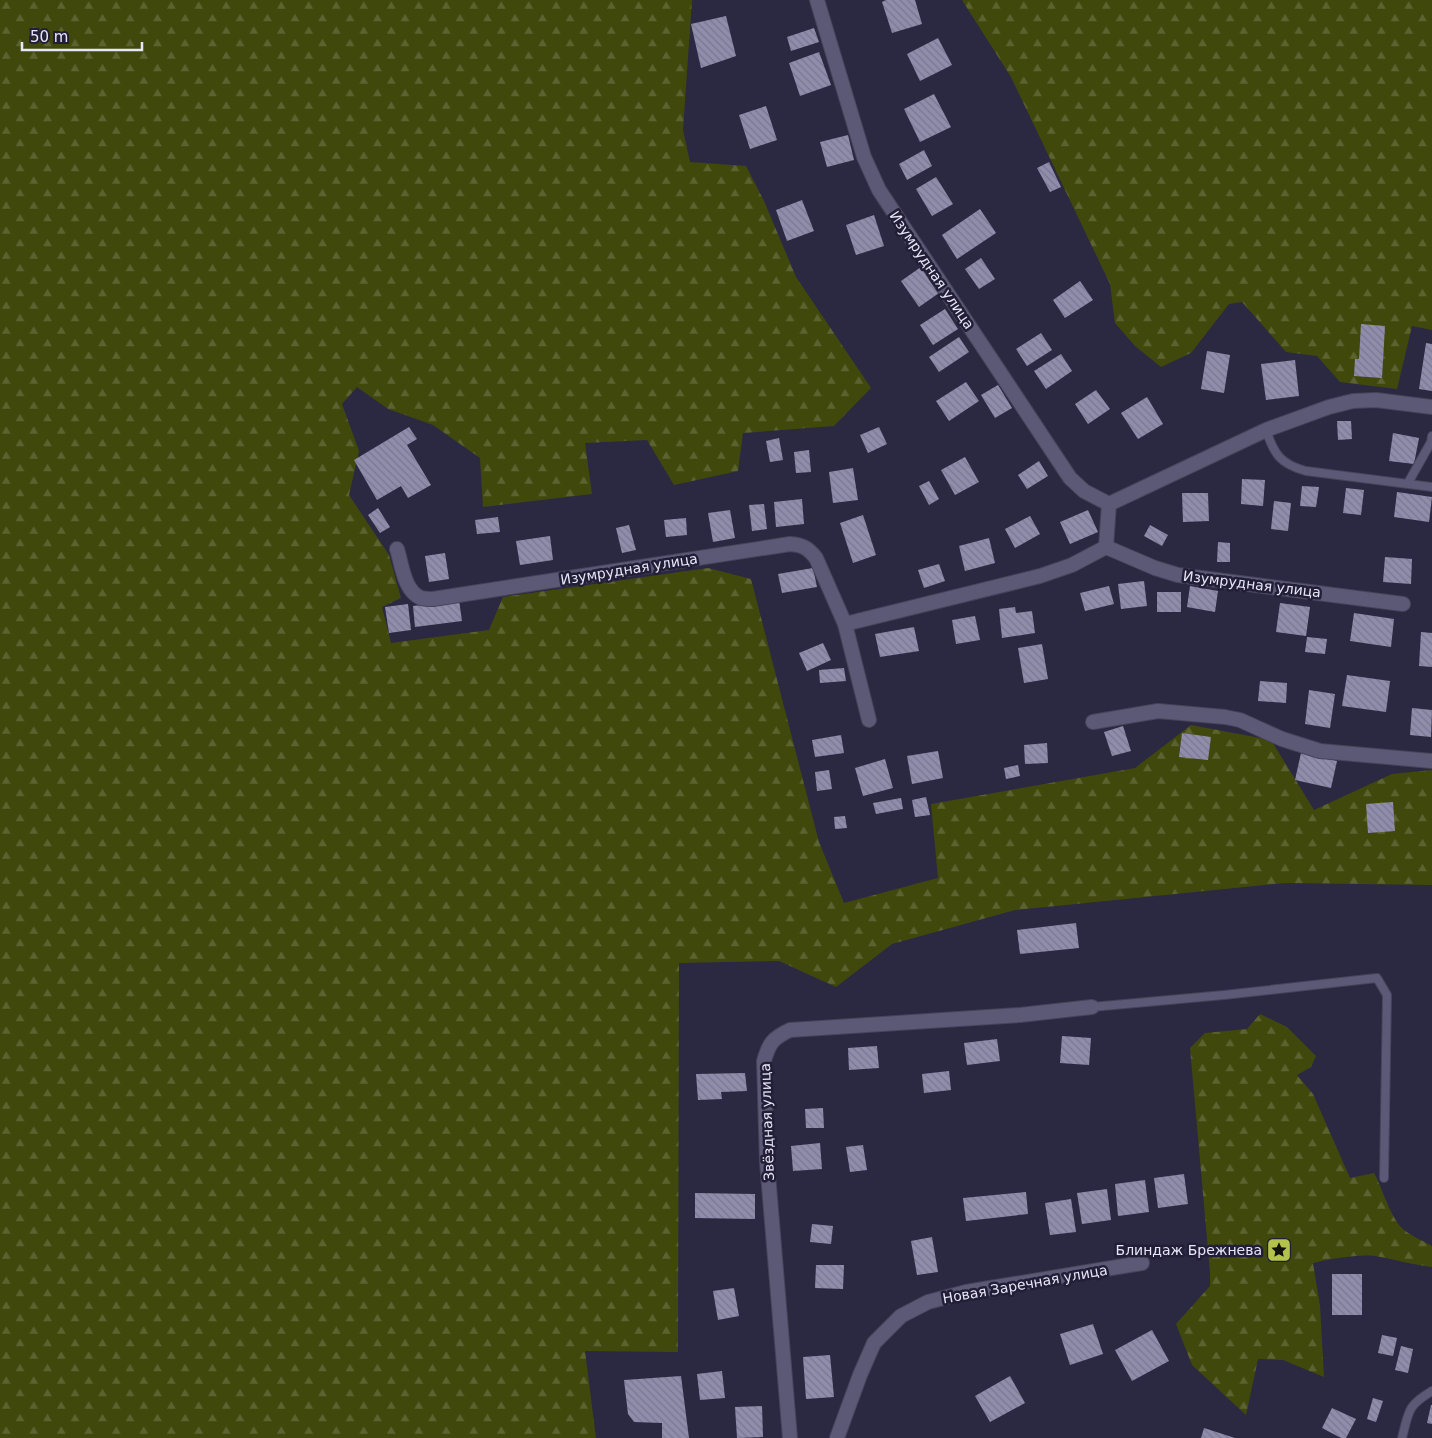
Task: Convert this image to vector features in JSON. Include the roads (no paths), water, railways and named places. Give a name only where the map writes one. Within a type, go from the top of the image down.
[{"type":"street","name":"Изумрудная улица","points":[[817,0],[864,157],[879,190],[1070,478],[1084,491],[1109,504]]},
{"type":"street","points":[[845,624],[1040,576],[1072,565],[1106,547],[1109,504],[1266,430],[1329,407],[1353,401],[1376,400],[1432,407]]},
{"type":"street","name":"Изумрудная улица","points":[[397,550],[412,592],[422,598],[433,599],[800,544],[810,550],[816,558],[845,624],[869,720]]},
{"type":"street","name":"Изумрудная улица","points":[[1106,547],[1155,568],[1178,575],[1403,604]]},
{"type":"street","points":[[1093,722],[1158,711],[1225,717],[1240,720],[1282,739],[1320,751],[1432,761]]},
{"type":"street","name":"Звёздная улица","points":[[790,1438],[767,1162],[764,1061],[768,1046],[778,1036],[790,1030],[1020,1015],[1092,1007]]},
{"type":"street","name":"Новая Заречная улица","points":[[837,1438],[874,1343],[901,1316],[928,1302],[966,1292],[1142,1263]]},
{"type":"lane","points":[[1266,430],[1272,447],[1280,459],[1291,467],[1306,471],[1432,487]]},
{"type":"lane","points":[[1408,483],[1431,442],[1432,436]]},
{"type":"lane","points":[[1092,1007],[1377,978],[1387,995],[1384,1178]]},
{"type":"lane","points":[[1402,1438],[1410,1408],[1419,1399],[1432,1391]]},
{"type":"place","name":"Блиндаж Брежнева","points":[[1279,1250]]}]
